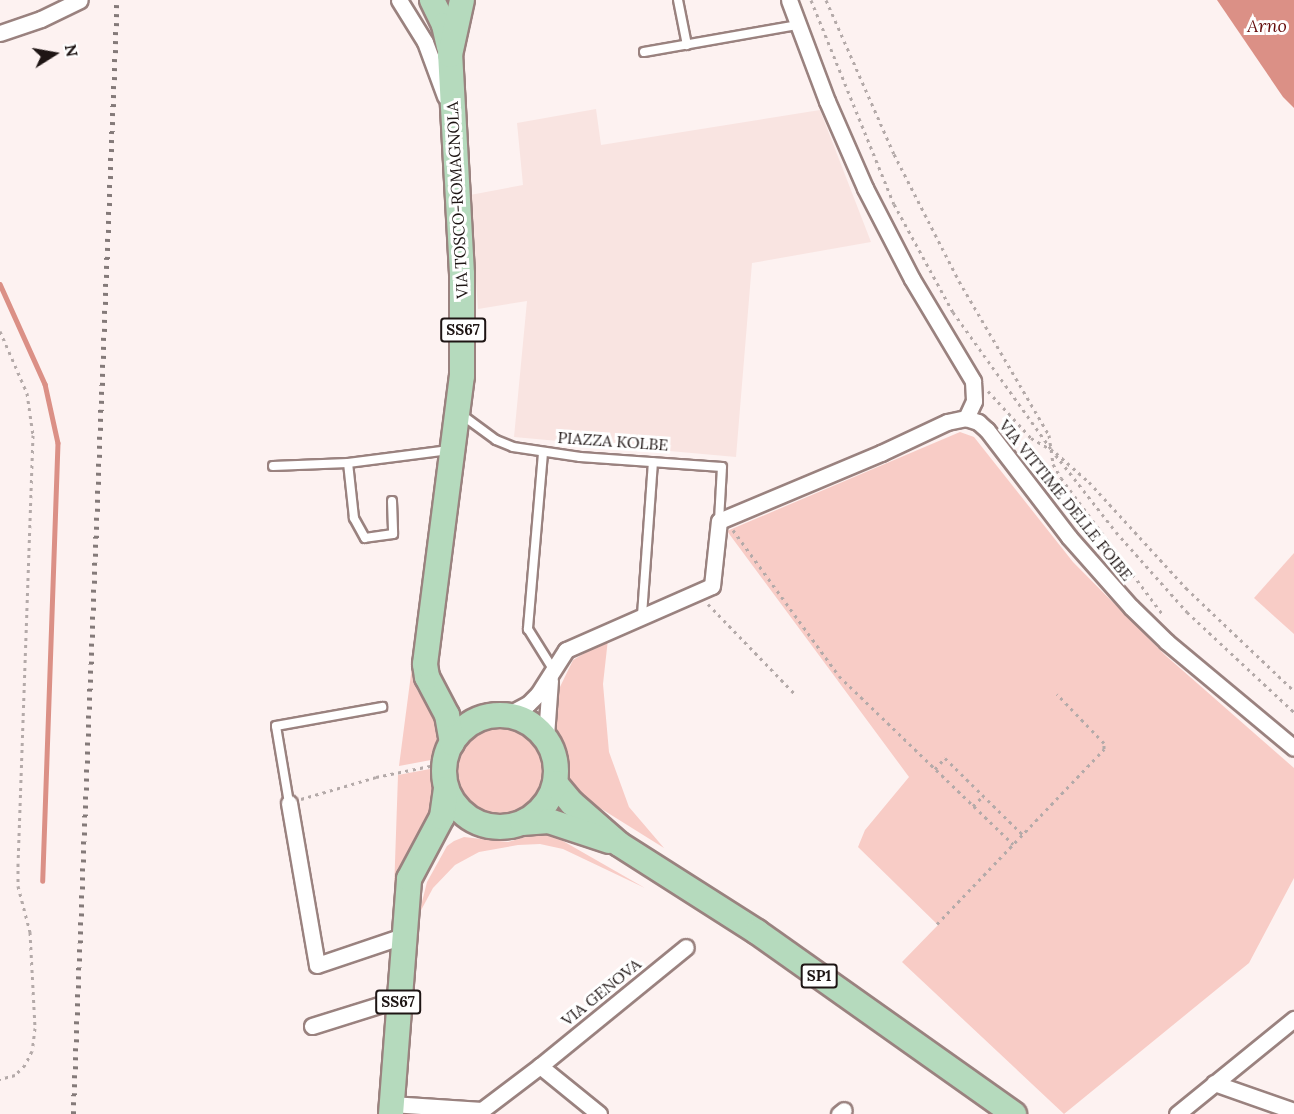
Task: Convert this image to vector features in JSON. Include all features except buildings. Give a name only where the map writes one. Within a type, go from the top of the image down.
[{"type":"main road","points":[[432,0],[444,25],[450,55]]},
{"type":"main road","name":"VIA TOSCO-ROMAGNOLA","points":[[428,642],[462,376],[462,302],[450,55],[462,1]]},
{"type":"main road","name":"SS67","points":[[428,642],[436,674],[445,692],[458,706],[493,717],[527,721],[546,736]]},
{"type":"main road","name":"SS67","points":[[391,1109],[409,879],[442,817],[446,789],[447,715],[427,677],[428,642]]},
{"type":"main road","points":[[448,753],[461,731],[493,717]]},
{"type":"main road","points":[[522,823],[539,811],[555,783],[555,760],[546,736]]},
{"type":"main road","name":"SP1","points":[[555,783],[572,803],[619,844],[757,932],[1014,1114]]},
{"type":"main road","points":[[446,789],[457,809],[481,824]]},
{"type":"main road","name":"SP1","points":[[522,823],[549,821],[619,844]]},
{"type":"main road","name":"SS67","points":[[407,901],[441,838],[453,830],[481,824],[503,827],[522,823]]},
{"type":"street","points":[[399,0],[425,42],[452,118]]},
{"type":"street","points":[[722,520],[881,453],[947,422],[966,418],[974,401],[973,381],[912,279],[865,188],[797,25],[789,0]]},
{"type":"street","points":[[0,33],[75,3]]},
{"type":"street","name":"VIA VITTIME DELLE FOIBE","points":[[966,418],[978,422],[987,430],[1069,537],[1131,607],[1167,642],[1294,748]]},
{"type":"street","name":"PIAZZA KOLBE","points":[[493,717],[528,704],[566,650],[712,586],[722,520]]},
{"type":"street","points":[[546,736],[552,673]]},
{"type":"street","points":[[288,803],[317,965],[403,936]]},
{"type":"street","name":"VIA GENOVA","points":[[391,1109],[482,1110],[540,1066],[686,947]]},
{"type":"street","points":[[312,1026],[399,999]]},
{"type":"street","points":[[1177,1114],[1294,1019]]},
{"type":"street","points":[[540,1066],[599,1114]]},
{"type":"street","points":[[1214,1083],[1294,1111]]},
{"type":"lane","points":[[678,0],[687,45]]},
{"type":"lane","points":[[644,52],[797,25]]},
{"type":"lane","name":"PIAZZA KOLBE","points":[[458,412],[504,444],[543,453],[722,467],[722,520]]},
{"type":"lane","points":[[273,466],[348,463],[453,450]]},
{"type":"lane","points":[[543,453],[528,629],[552,673]]},
{"type":"lane","points":[[642,615],[653,462]]},
{"type":"lane","points":[[348,463],[354,518],[365,538],[393,534],[392,501]]},
{"type":"lane","points":[[288,803],[276,726],[382,707]]},
{"type":"path","points":[[811,0],[894,204],[953,312],[1051,449],[1116,531],[1187,612],[1294,712]]},
{"type":"path","points":[[826,0],[905,175],[959,281],[1048,435],[1053,464],[1081,508],[1164,617]]},
{"type":"path","points":[[0,331],[27,393],[33,435],[18,886],[30,932],[35,1028],[32,1051],[25,1065],[15,1076],[0,1079]]},
{"type":"path","points":[[973,381],[996,398],[1031,438],[1070,463],[1186,588],[1294,691]]},
{"type":"path","points":[[722,520],[839,676],[1013,844]]},
{"type":"path","points":[[696,592],[796,696]]},
{"type":"path","points":[[937,924],[1104,749],[1104,743],[1057,694]]},
{"type":"path","points":[[288,803],[448,753]]},
{"type":"path","points":[[935,769],[945,758],[1023,834]]},
{"type":"path","points":[[973,806],[983,796]]},
{"type":"shaded area","points":[[596,109],[601,145],[820,110],[871,242],[752,263],[736,457],[514,437],[527,301],[478,309],[470,195],[523,185],[517,123]]},
{"type":"shaded area","points":[[960,432],[974,437],[1073,562],[1165,655],[1294,768],[1294,878],[1249,963],[1064,1114],[902,962],[938,925],[858,847],[865,830],[909,777],[727,531]]},
{"type":"shaded area","points":[[1294,553],[1294,634],[1254,598]]},
{"type":"shaded area","points":[[608,639],[603,684],[609,752],[629,807],[664,848],[576,793],[569,786],[565,760],[551,720],[559,689],[573,660]]},
{"type":"shaded area","points":[[413,659],[417,690],[435,717],[438,738],[431,760],[399,766]]},
{"type":"shaded area","points":[[501,728],[517,732],[531,741],[540,755],[544,771],[540,787],[531,801],[517,810],[501,814],[485,810],[471,801],[462,787],[458,771],[462,755],[471,741],[485,732]]},
{"type":"shaded area","points":[[430,769],[435,806],[407,859],[394,891],[398,775]]},
{"type":"shaded area","points":[[539,833],[549,833],[645,888],[563,849],[540,844],[518,845],[479,852],[455,865],[433,888],[419,914],[427,882],[447,846],[454,841],[464,837],[508,842]]},
{"type":"water","name":"Arno","points":[[1217,0],[1294,0],[1294,108],[1283,97]]},
{"type":"waterway","points":[[0,284],[45,384],[58,443],[43,881]]},
{"type":"railway","points":[[73,1114],[117,0]]}]
